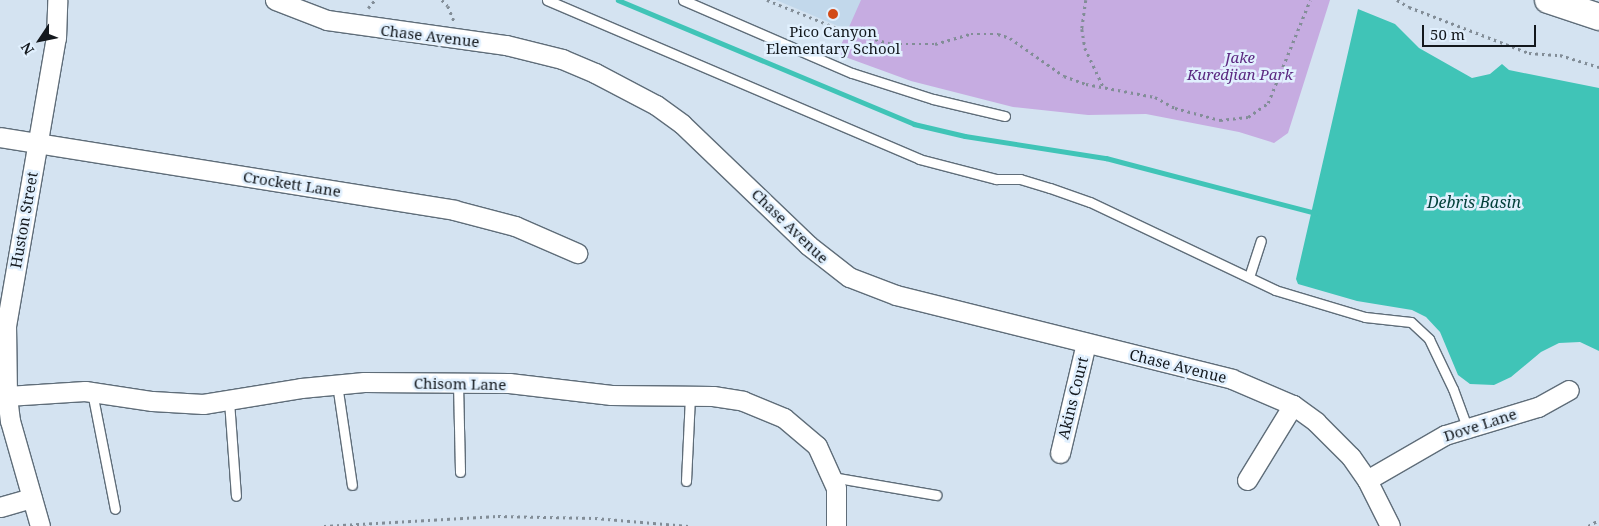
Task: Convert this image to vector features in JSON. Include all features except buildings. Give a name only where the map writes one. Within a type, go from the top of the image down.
[{"type":"main road","points":[[1548,0],[1599,17]]},
{"type":"street","name":"Huston Street","points":[[40,526],[6,396],[6,326],[10,292],[56,38],[57,0]]},
{"type":"street","name":"Chase Avenue","points":[[275,0],[327,20],[506,45],[562,59],[596,73],[656,105],[682,124],[808,245],[849,276],[896,295],[1232,379],[1293,405],[1335,440],[1367,480],[1390,526]]},
{"type":"street","name":"Crockett Lane","points":[[0,138],[454,210],[516,226],[577,253]]},
{"type":"street","name":"Akins Court","points":[[1060,453],[1086,343]]},
{"type":"street","name":"Chisom Lane","points":[[6,396],[92,391],[178,404],[229,401],[337,383],[458,383],[509,384],[611,395],[690,396],[744,401],[784,418],[817,446],[832,477],[838,505],[836,526]]},
{"type":"street","name":"Dove Lane","points":[[1367,480],[1426,444],[1467,427],[1538,406],[1569,390]]},
{"type":"street","points":[[1247,480],[1293,405]]},
{"type":"street","points":[[0,506],[32,498]]},
{"type":"lane","points":[[546,0],[919,159],[996,179],[1020,179],[1090,202],[1275,290],[1365,317],[1400,319],[1420,329],[1454,389],[1467,427]]},
{"type":"lane","points":[[682,0],[852,74],[933,99],[1005,116]]},
{"type":"lane","points":[[1250,278],[1261,241]]},
{"type":"lane","points":[[337,383],[352,485]]},
{"type":"lane","points":[[458,383],[460,472]]},
{"type":"lane","points":[[92,391],[115,510]]},
{"type":"lane","points":[[686,481],[690,396]]},
{"type":"lane","points":[[229,401],[236,496]]},
{"type":"lane","points":[[832,477],[936,495]]},
{"type":"path","points":[[367,10],[375,0]]},
{"type":"path","points":[[442,0],[448,6],[454,21]]},
{"type":"path","points":[[767,0],[844,31],[893,44],[926,45],[971,34],[998,34],[1010,38],[1064,76],[1104,88],[1155,97],[1175,108],[1220,120],[1255,114],[1268,103],[1275,89],[1280,67],[1310,0]]},
{"type":"path","points":[[1086,0],[1082,29],[1085,48],[1104,88]]},
{"type":"path","points":[[1397,0],[1409,8],[1528,52],[1560,56],[1599,67]]},
{"type":"path","points":[[324,526],[498,516],[595,518],[689,526]]},
{"type":"path","points":[[1588,526],[1599,520]]},
{"type":"shaded area","name":"Pico Canyon Elementary School","points":[[776,0],[863,0],[852,27],[845,29]]},
{"type":"green space","name":"Jake Kuredjian Park","points":[[861,0],[1330,0],[1288,133],[1274,143],[1239,132],[1146,114],[1088,115],[1013,107],[911,81],[837,54]]},
{"type":"water","name":"Debris Basin","points":[[1358,9],[1395,24],[1419,48],[1472,78],[1490,74],[1502,64],[1509,70],[1599,88],[1599,351],[1580,342],[1559,343],[1541,352],[1511,377],[1494,385],[1470,384],[1458,375],[1440,332],[1426,317],[1412,310],[1357,301],[1298,284],[1296,279]]},
{"type":"waterway","points":[[618,0],[914,124],[965,136],[1106,158],[1316,213]]},
{"type":"place","name":"Pico Canyon Elementary School","points":[[833,14]]}]
